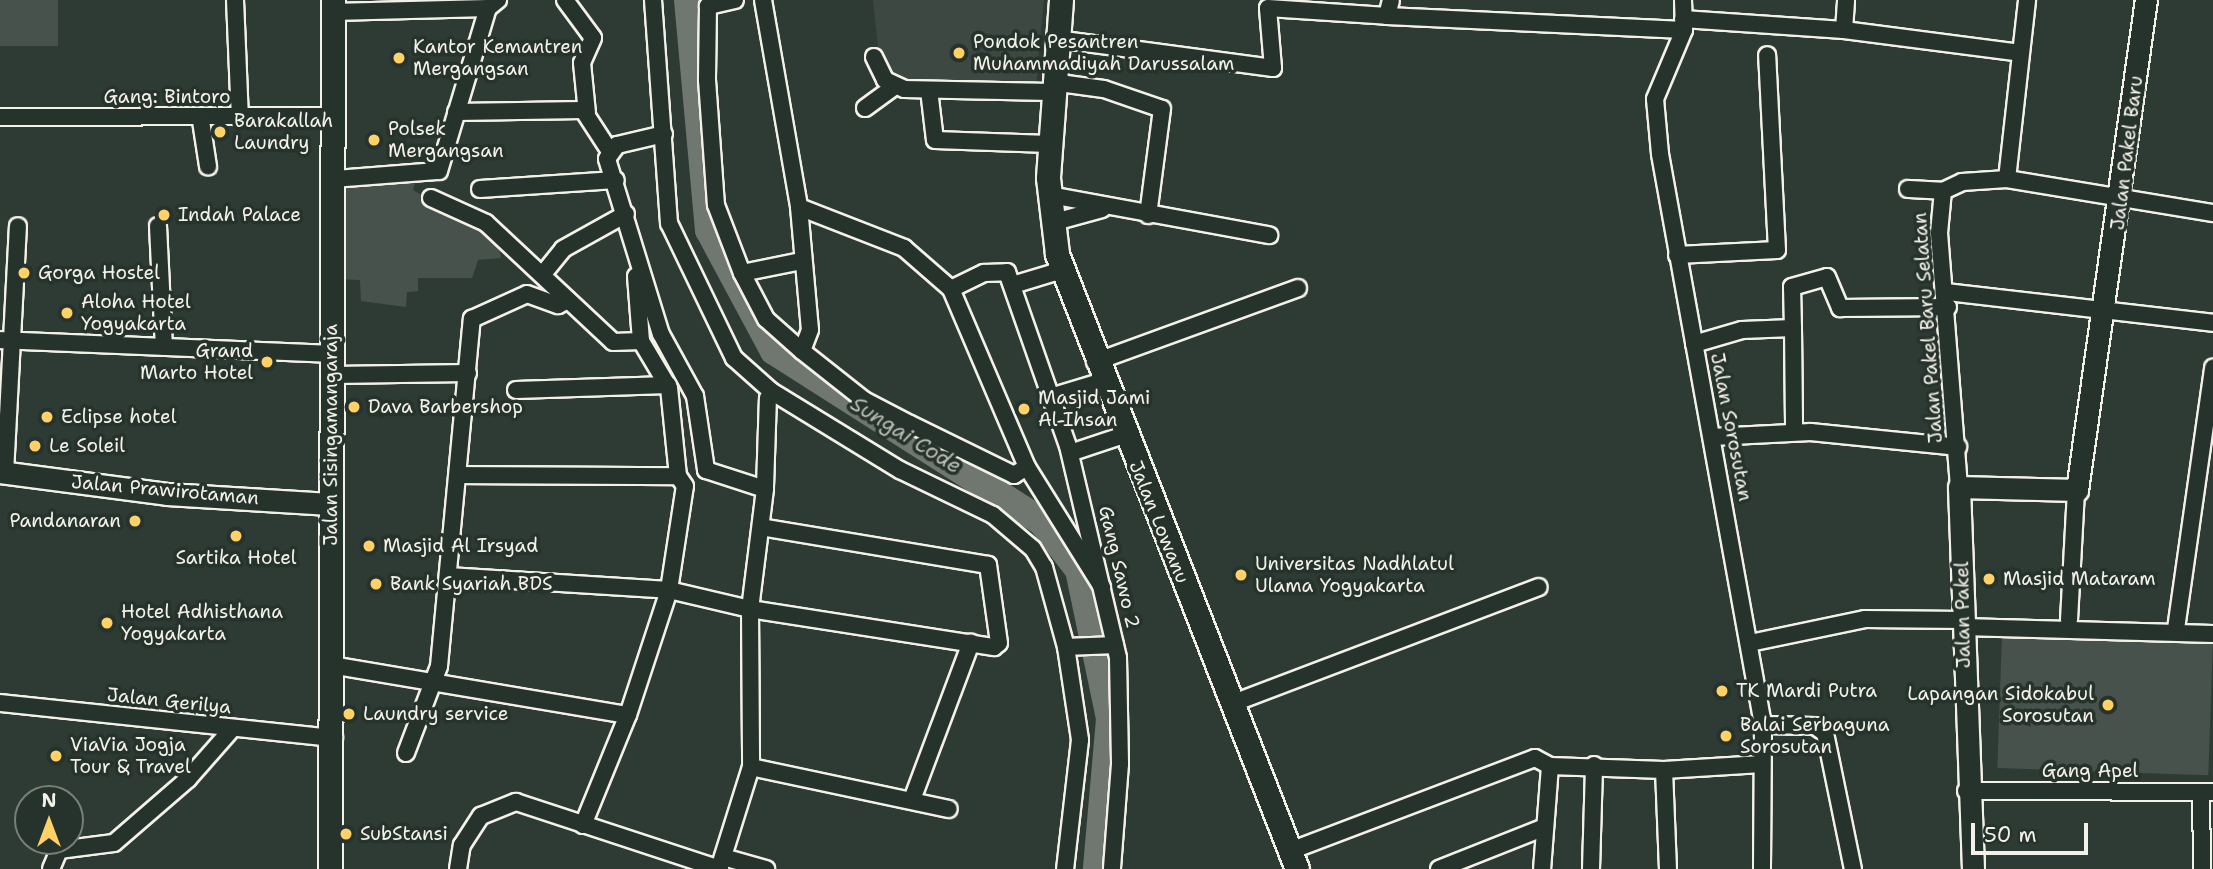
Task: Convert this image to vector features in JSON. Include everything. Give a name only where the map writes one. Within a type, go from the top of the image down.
[{"type":"main road","name":"Jalan Lowanu","points":[[1061,0],[1049,144],[1051,223],[1062,270],[1099,372],[1293,860]]},
{"type":"main road","name":"Jalan Sisingamangaraja","points":[[330,869],[334,738],[330,504],[333,6]]},
{"type":"street","points":[[234,0],[240,118]]},
{"type":"street","points":[[565,0],[593,38],[582,64],[587,113],[609,150],[661,334],[695,396],[706,470],[765,487]]},
{"type":"street","points":[[653,0],[674,243],[734,358],[771,391],[900,470],[993,515],[1033,549],[1052,585],[1070,646],[1080,740],[1065,869]]},
{"type":"street","points":[[735,0],[707,3],[716,205],[742,273],[766,319],[864,400],[1014,475],[1027,467]]},
{"type":"street","points":[[763,0],[799,207],[801,261],[810,330],[802,351]]},
{"type":"street","name":"Jalan Sorosutan","points":[[1683,0],[1684,24],[1655,99],[1677,256],[1763,724],[1762,869]]},
{"type":"street","points":[[1844,30],[1846,0]]},
{"type":"street","points":[[2007,179],[2027,0]]},
{"type":"street","name":"Jalan Pakel Baru","points":[[2076,492],[2107,306],[2146,0]]},
{"type":"street","points":[[333,6],[493,4],[456,111],[439,171],[334,179]]},
{"type":"street","points":[[1056,39],[1273,68],[1268,8],[1389,8],[1844,30],[2021,53]]},
{"type":"street","points":[[1677,256],[1776,250],[1767,55]]},
{"type":"street","points":[[874,57],[894,87]]},
{"type":"street","points":[[868,105],[894,87],[929,90],[1052,87],[1104,89],[1162,109],[1148,215]]},
{"type":"street","points":[[929,90],[935,140],[1049,144]]},
{"type":"street","points":[[456,111],[587,113]]},
{"type":"street","name":"Gang: Bintoro","points":[[0,117],[201,121],[334,116]]},
{"type":"street","points":[[201,121],[208,166]]},
{"type":"street","points":[[609,150],[664,134]]},
{"type":"street","name":"Jalan Pakel Baru Selatan","points":[[1959,486],[1947,300],[1939,233],[1943,191],[1962,182],[2007,179],[2213,213]]},
{"type":"street","points":[[480,189],[616,180]]},
{"type":"street","points":[[1908,189],[1943,191]]},
{"type":"street","points":[[1050,195],[1079,197],[1102,209],[1269,234]]},
{"type":"street","points":[[431,198],[486,223],[613,342],[641,341]]},
{"type":"street","points":[[799,207],[904,248],[951,289],[1027,467],[1102,587]]},
{"type":"street","points":[[1051,223],[1102,209]]},
{"type":"street","points":[[543,274],[563,249],[626,214]]},
{"type":"street","points":[[3,473],[6,341],[18,226]]},
{"type":"street","points":[[158,226],[163,347]]},
{"type":"street","points":[[742,273],[801,261]]},
{"type":"street","points":[[583,825],[628,715],[668,590],[685,486],[678,476],[668,385],[641,341],[639,263]]},
{"type":"street","points":[[951,289],[1000,269],[1016,284],[1062,270]]},
{"type":"street","points":[[1794,432],[1792,286],[1827,277],[1840,308],[1947,300],[2107,306],[2213,323]]},
{"type":"street","name":"Gang Sawo 2","points":[[1016,284],[1054,396],[1102,587],[1121,743],[1112,869]]},
{"type":"street","points":[[1054,396],[1099,372],[1298,288]]},
{"type":"street","points":[[406,754],[436,681],[475,314],[527,294],[558,305],[568,300]]},
{"type":"street","points":[[1694,344],[1742,330],[1793,328]]},
{"type":"street","points":[[6,341],[163,347],[332,364],[468,373]]},
{"type":"street","points":[[2176,629],[2210,416],[2213,368]]},
{"type":"street","points":[[516,390],[668,385]]},
{"type":"street","points":[[721,865],[751,766],[750,608],[765,487],[768,398]]},
{"type":"street","points":[[1712,438],[1794,432],[1958,447]]},
{"type":"street","points":[[1070,453],[1124,435]]},
{"type":"street","name":"Jalan Prawirotaman","points":[[3,473],[167,494],[330,504]]},
{"type":"street","points":[[459,475],[678,476]]},
{"type":"street","points":[[1959,486],[2076,492],[2069,620]]},
{"type":"street","name":"Jalan Pakel","points":[[1959,486],[1966,791],[1973,869]]},
{"type":"street","points":[[448,576],[668,590],[750,608],[994,647],[999,640],[988,565],[761,527]]},
{"type":"street","points":[[1231,704],[1539,587]]},
{"type":"street","points":[[1750,643],[1865,619],[2176,629],[2213,634]]},
{"type":"street","points":[[913,797],[971,643]]},
{"type":"street","points":[[1070,646],[1110,645]]},
{"type":"street","points":[[331,665],[628,715]]},
{"type":"street","name":"Jalan Gerilya","points":[[0,703],[334,738]]},
{"type":"street","points":[[1763,724],[1815,726],[1825,733],[1853,869]]},
{"type":"street","points":[[51,869],[59,850],[114,843],[188,779],[232,729]]},
{"type":"street","points":[[1293,860],[1521,760],[1550,766],[1594,765],[1664,771],[1762,764]]},
{"type":"street","points":[[1591,869],[1594,765]]},
{"type":"street","points":[[751,766],[913,797],[949,809]]},
{"type":"street","points":[[1542,869],[1550,766]]},
{"type":"street","points":[[1664,771],[1668,869]]},
{"type":"street","name":"Gang Apel","points":[[1966,791],[2207,793]]},
{"type":"street","points":[[2202,869],[2207,793]]},
{"type":"street","points":[[458,869],[462,845],[481,816],[516,802],[583,825],[721,865],[766,869]]},
{"type":"street","points":[[1439,869],[1545,827]]},
{"type":"shaded area","points":[[0,0],[58,0],[58,46],[0,46]]},
{"type":"shaded area","name":"Pondok Pesantren Muhammadiyah Darussalam","points":[[873,0],[1044,0],[1036,87],[909,84],[880,67]]},
{"type":"shaded area","points":[[417,176],[413,190],[498,240],[501,258],[478,260],[472,278],[418,278],[418,291],[407,292],[406,307],[361,301],[360,280],[336,279],[339,183]]},
{"type":"shaded area","name":"Lapangan Sidokabul Sorosutan","points":[[2002,635],[2213,642],[2208,775],[1997,768]]},
{"type":"waterway","name":"Sungai Code","points":[[688,0],[709,230],[774,351],[1042,522],[1079,570],[1110,719],[1097,869]]},
{"type":"place","name":"Pondok Pesantren Muhammadiyah Darussalam","points":[[959,53]]},
{"type":"place","name":"Kantor Kemantren Mergangsan","points":[[399,58]]},
{"type":"place","name":"Barakallah Laundry","points":[[220,132]]},
{"type":"place","name":"Polsek Mergangsan","points":[[374,140]]},
{"type":"place","name":"Indah Palace","points":[[164,215]]},
{"type":"place","name":"Gorga Hostel","points":[[24,273]]},
{"type":"place","name":"Aloha Hotel Yogyakarta","points":[[67,313]]},
{"type":"place","name":"Grand Marto Hotel","points":[[267,362]]},
{"type":"place","name":"Dava Barbershop","points":[[354,407]]},
{"type":"place","name":"Masjid Jami Al-Ihsan","points":[[1024,409]]},
{"type":"place","name":"Eclipse hotel","points":[[47,417]]},
{"type":"place","name":"Le Soleil","points":[[35,446]]},
{"type":"place","name":"Pandanaran","points":[[135,521]]},
{"type":"place","name":"Sartika Hotel","points":[[236,536]]},
{"type":"place","name":"Masjid Al Irsyad","points":[[369,546]]},
{"type":"place","name":"Universitas Nadhlatul Ulama Yogyakarta","points":[[1241,575]]},
{"type":"place","name":"Masjid Mataram","points":[[1989,579]]},
{"type":"place","name":"Bank Syariah BDS","points":[[376,584]]},
{"type":"place","name":"Hotel Adhisthana Yogyakarta","points":[[107,623]]},
{"type":"place","name":"TK Mardi Putra","points":[[1722,691]]},
{"type":"place","name":"Lapangan Sidokabul Sorosutan","points":[[2108,705]]},
{"type":"place","name":"Laundry service","points":[[349,714]]},
{"type":"place","name":"Balai Serbaguna Sorosutan","points":[[1726,736]]},
{"type":"place","name":"ViaVia Jogja Tour & Travel","points":[[56,756]]},
{"type":"place","name":"SubStansi","points":[[346,834]]}]
